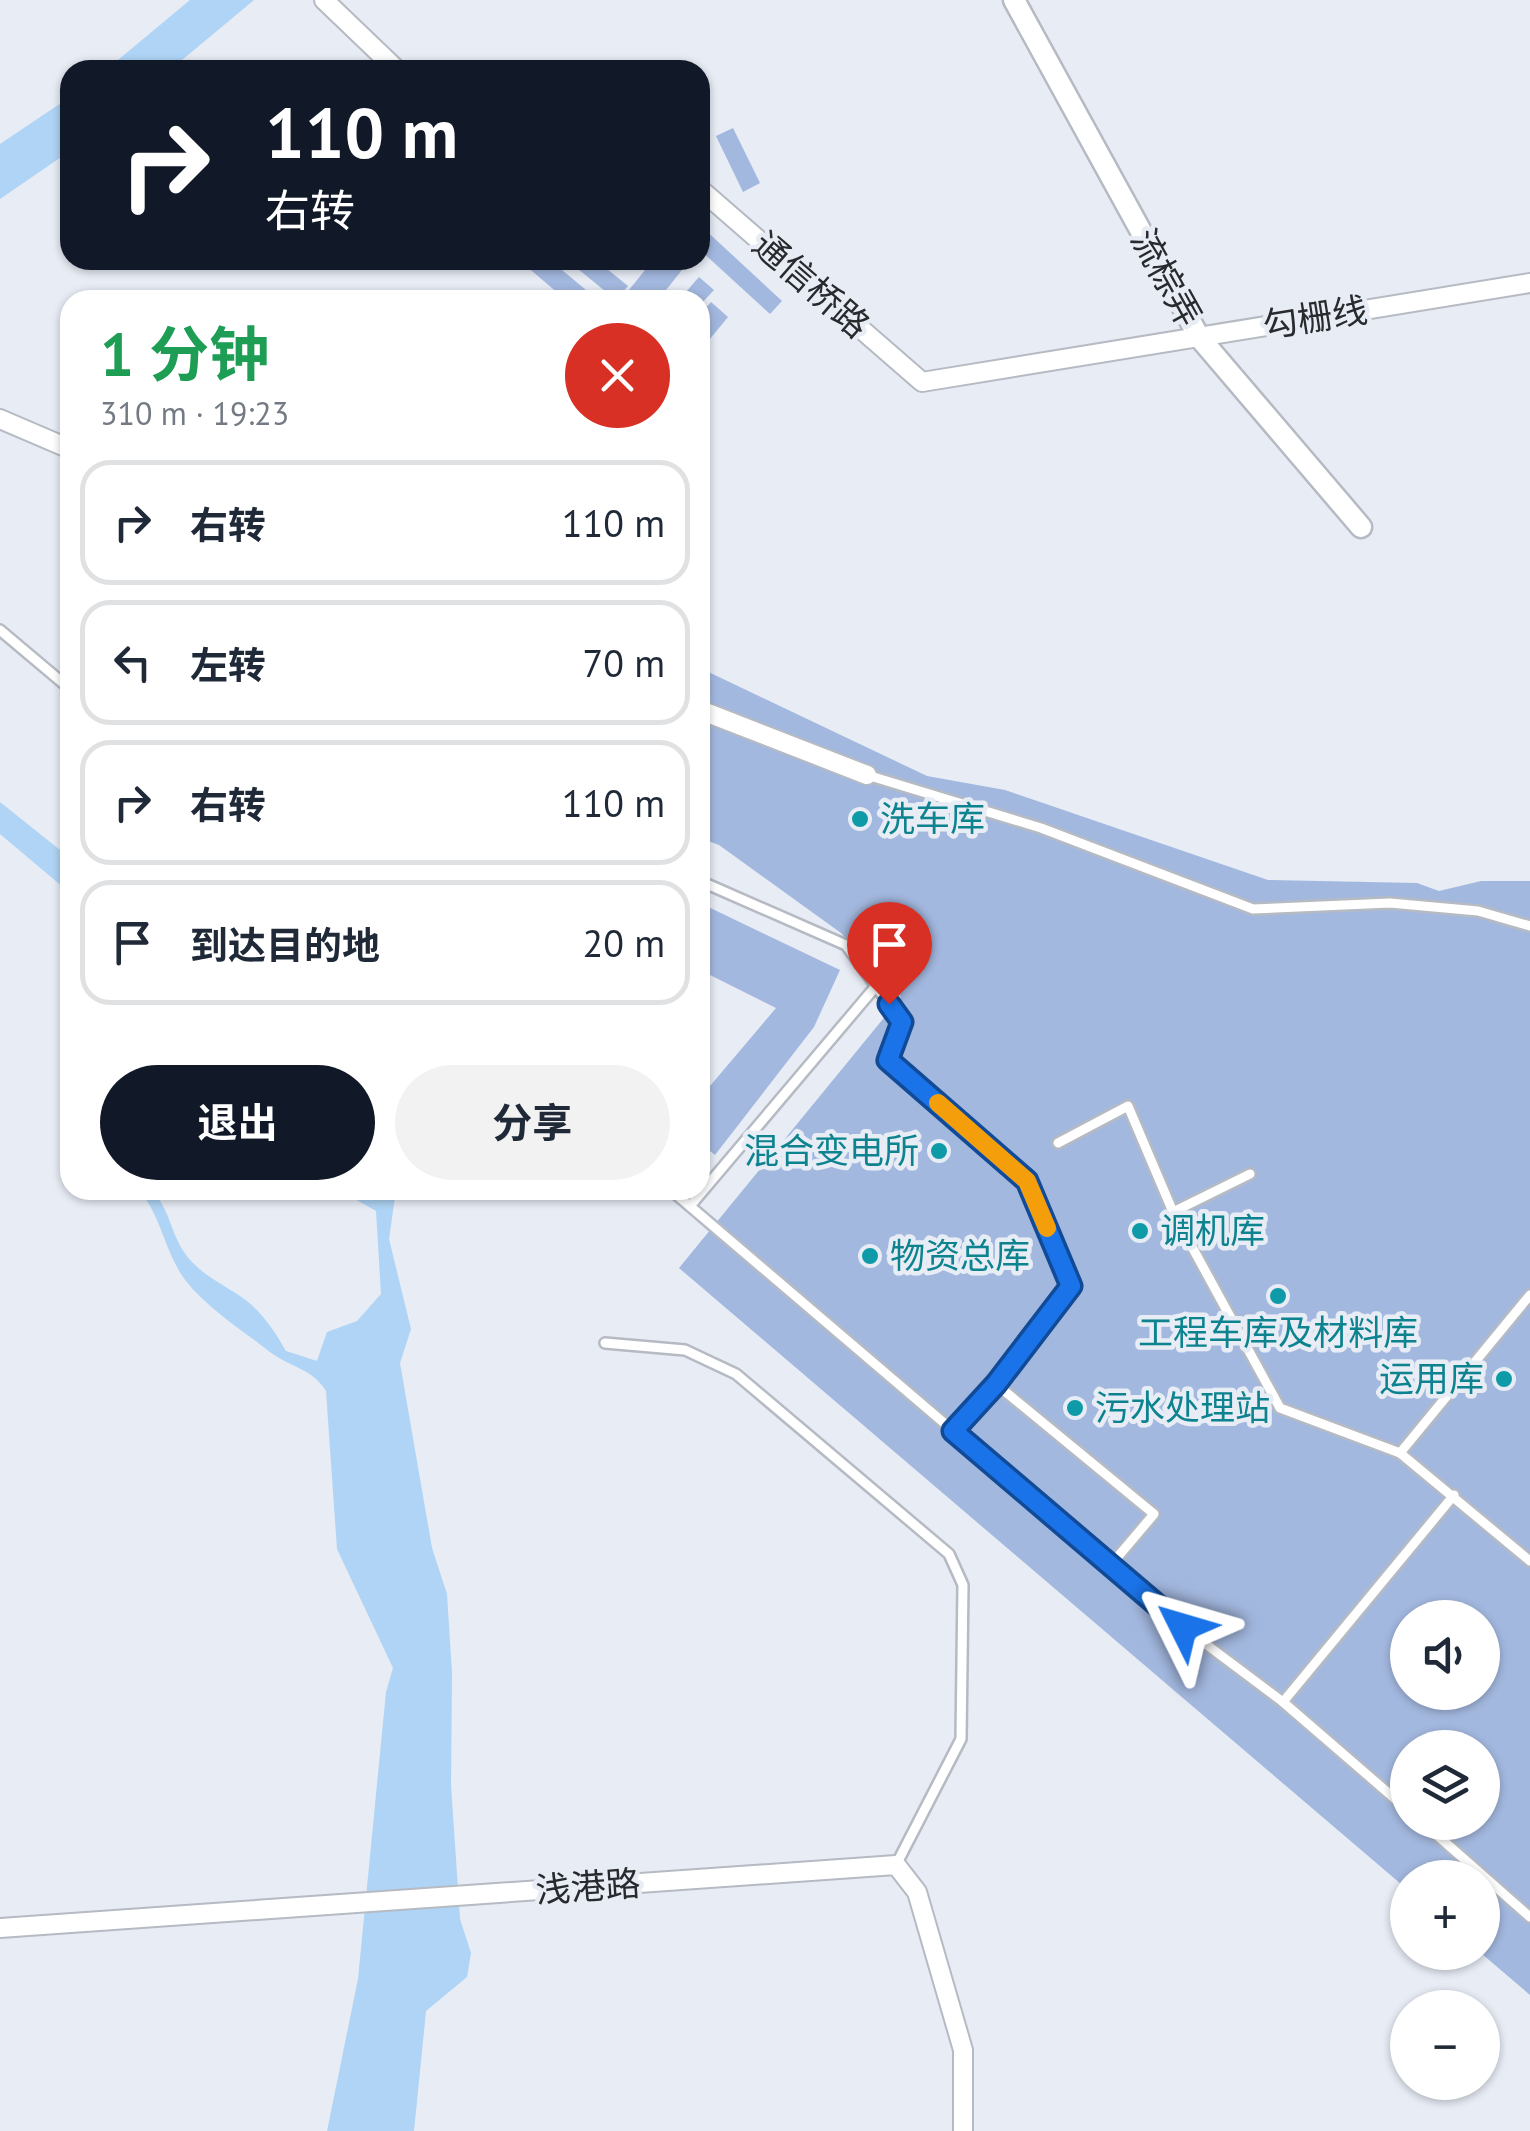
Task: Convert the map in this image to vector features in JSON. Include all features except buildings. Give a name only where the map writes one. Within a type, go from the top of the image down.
[{"type":"street","points":[[324,0],[386,60]]},
{"type":"street","name":"流棕弄","points":[[1014,0],[1199,338],[1361,526]]},
{"type":"street","name":"通信桥路","points":[[710,198],[922,382]]},
{"type":"street","name":"勾栅线","points":[[922,382],[1530,283]]},
{"type":"street","points":[[0,419],[60,445]]},
{"type":"street","points":[[710,714],[867,775]]},
{"type":"street","points":[[896,1865],[917,1892],[963,2050],[963,2131]]},
{"type":"street","name":"浅港路","points":[[0,1928],[896,1865]]},
{"type":"lane","points":[[0,630],[60,681]]},
{"type":"lane","points":[[867,775],[1040,828],[1254,909],[1390,903],[1478,911],[1530,926]]},
{"type":"lane","points":[[710,885],[846,945],[902,1022],[888,1060],[1027,1181],[1071,1286],[996,1384],[953,1431]]},
{"type":"lane","points":[[710,1182],[876,986]]},
{"type":"lane","points":[[1058,1144],[1128,1106],[1173,1212],[1280,1408],[1400,1453],[1530,1560]]},
{"type":"lane","points":[[1173,1212],[1250,1174]]},
{"type":"lane","points":[[683,1200],[1110,1566],[1283,1702],[1390,1794]]},
{"type":"lane","points":[[690,1206],[695,1200]]},
{"type":"lane","points":[[1400,1453],[1530,1295]]},
{"type":"lane","points":[[605,1343],[684,1350],[736,1374],[949,1554],[963,1585],[961,1740],[896,1865]]},
{"type":"lane","points":[[996,1384],[1154,1514],[1110,1566]]},
{"type":"lane","points":[[1283,1702],[1454,1495]]},
{"type":"lane","points":[[1443,1840],[1530,1916]]},
{"type":"water","points":[[190,0],[254,0],[182,60],[118,60]]},
{"type":"water","points":[[60,104],[60,158],[0,199],[0,144]]},
{"type":"water","points":[[0,802],[60,850],[60,885],[0,834]]},
{"type":"water","points":[[146,1200],[159,1200],[190,1260],[253,1306],[286,1351],[317,1361],[327,1332],[357,1321],[381,1294],[376,1211],[357,1200],[395,1200],[389,1239],[411,1329],[400,1363],[432,1548],[447,1594],[452,1673],[451,1785],[460,1919],[471,1953],[467,1977],[426,2011],[414,2131],[327,2131],[358,1979],[386,1692],[393,1668],[337,1549],[326,1391],[314,1377],[270,1352],[195,1291],[177,1267]]},
{"type":"slow traffic","points":[[938,1103],[1027,1181],[1047,1228]]},
{"type":"place","name":"洗车库","points":[[860,819]]},
{"type":"place","name":"混合变电所","points":[[939,1151]]},
{"type":"place","name":"调机库","points":[[1140,1231]]},
{"type":"place","name":"物资总库","points":[[870,1256]]},
{"type":"place","name":"工程车库及材料库","points":[[1278,1296]]},
{"type":"place","name":"运用库","points":[[1504,1379]]},
{"type":"place","name":"污水处理站","points":[[1075,1408]]},
{"type":"route","points":[[889,1004],[902,1022],[888,1060],[1027,1181],[1071,1286],[996,1384],[953,1431],[1183,1627]]}]
